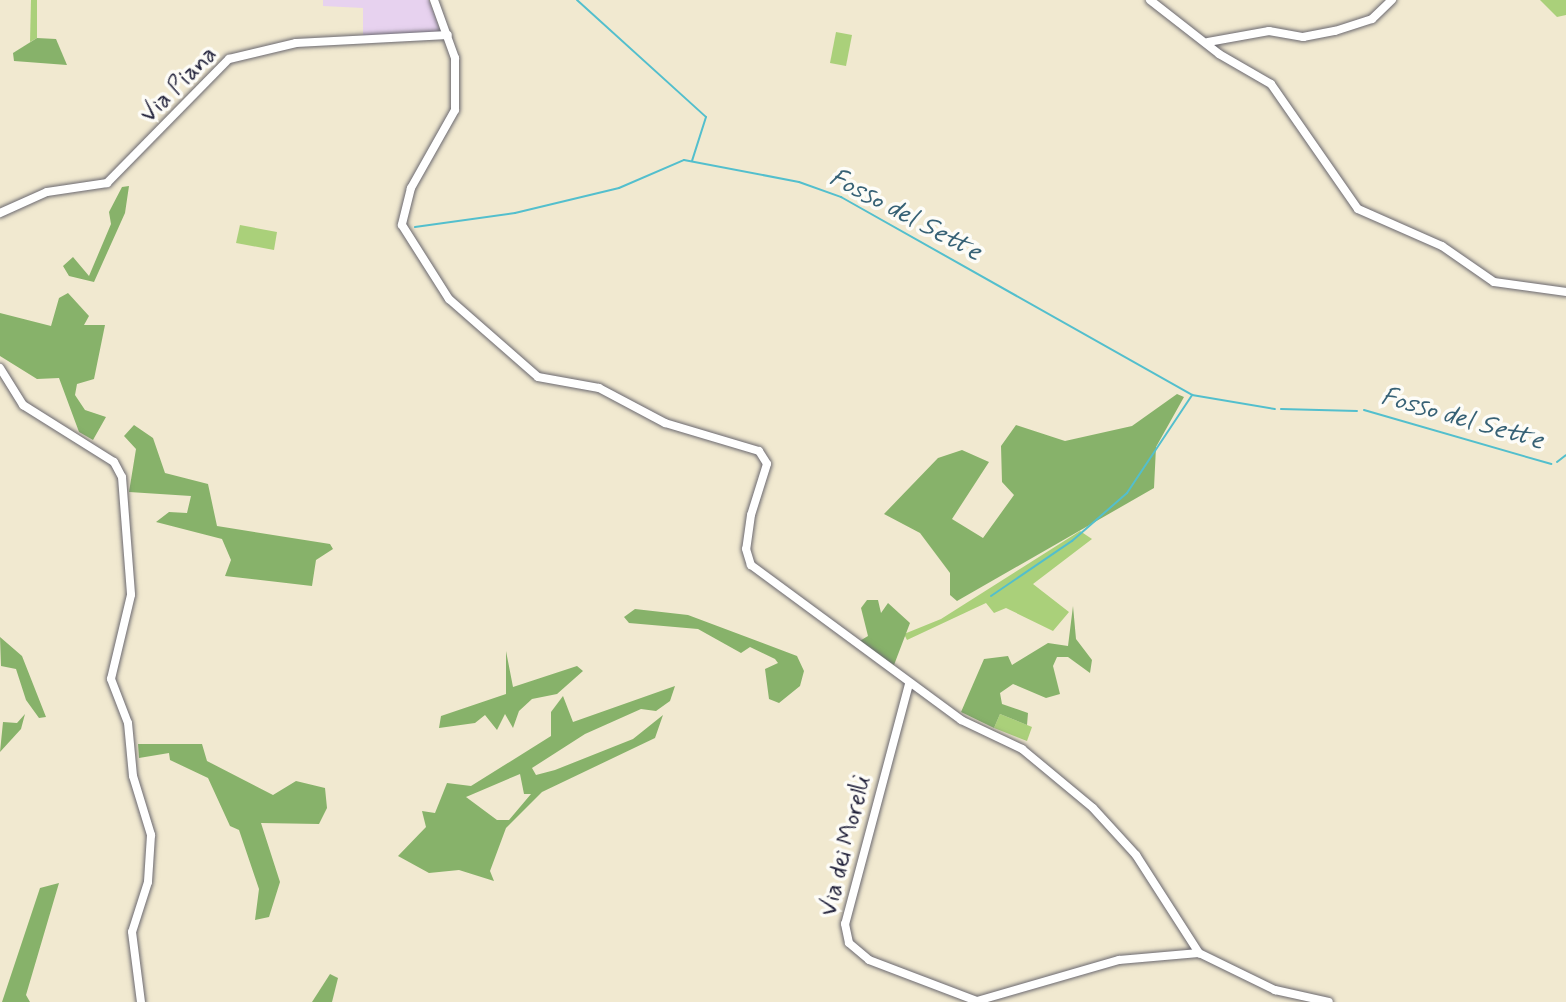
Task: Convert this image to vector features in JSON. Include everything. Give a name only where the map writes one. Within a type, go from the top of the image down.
[{"type":"street","points":[[434,0],[448,35],[458,83],[455,110],[411,188],[402,220],[430,276],[538,377],[599,388],[665,423],[767,457],[747,558],[909,684],[961,720],[1023,749],[1117,829],[1199,953],[1275,990],[1329,1002]]},
{"type":"street","points":[[1150,0],[1272,84],[1358,209],[1442,246],[1494,282],[1566,292]]},
{"type":"street","points":[[1209,42],[1269,31],[1303,37],[1335,31],[1372,19],[1392,0]]},
{"type":"street","name":"Via Piana","points":[[0,213],[47,192],[107,183],[229,59],[296,43],[448,35]]},
{"type":"street","points":[[0,368],[23,405],[114,462],[122,477],[131,595],[111,679],[128,723],[133,776],[151,835],[148,882],[132,932],[141,1002]]},
{"type":"street","name":"Via dei Morelli","points":[[909,684],[844,935],[869,960],[977,1002],[1119,960],[1199,953]]},
{"type":"shaded area","points":[[323,0],[429,0],[441,33],[363,38],[363,8],[323,6]]},
{"type":"green space","points":[[31,0],[37,0],[37,38],[30,42]]},
{"type":"green space","points":[[1540,0],[1566,0],[1566,15],[1557,17]]},
{"type":"green space","points":[[836,32],[852,35],[846,66],[830,63]]},
{"type":"green space","points":[[37,38],[56,39],[67,65],[14,61],[13,53]]},
{"type":"green space","points":[[129,186],[125,213],[94,282],[69,276],[63,266],[73,257],[89,276],[111,224],[109,212],[122,187]]},
{"type":"green space","points":[[240,225],[277,232],[274,250],[236,243]]},
{"type":"green space","points":[[68,293],[89,316],[84,325],[105,325],[94,379],[77,384],[75,395],[85,410],[106,417],[93,440],[79,432],[59,378],[37,379],[0,356],[0,313],[51,326],[59,298]]},
{"type":"green space","points":[[1177,394],[1184,397],[1156,447],[1154,488],[957,601],[950,595],[950,573],[920,533],[884,514],[938,458],[962,450],[989,462],[952,519],[983,538],[1014,495],[1002,482],[1001,446],[1016,425],[1065,441],[1132,426]]},
{"type":"green space","points":[[134,425],[153,438],[165,473],[208,484],[217,526],[330,544],[333,549],[316,560],[312,586],[225,576],[231,560],[222,539],[156,522],[169,512],[187,513],[191,496],[129,492],[136,449],[124,436]]},
{"type":"green space","points":[[1080,531],[1092,539],[1033,584],[1069,612],[1053,631],[1006,608],[994,613],[986,603],[907,640],[904,634],[941,619]]},
{"type":"green space","points":[[867,600],[878,600],[881,613],[888,603],[910,623],[894,665],[858,642],[868,636],[861,608]]},
{"type":"green space","points":[[1073,606],[1076,639],[1092,660],[1090,673],[1068,657],[1057,657],[1053,666],[1060,694],[1046,698],[1013,684],[1000,693],[1002,704],[1028,713],[1027,725],[1000,714],[994,728],[961,712],[984,659],[1008,656],[1012,665],[1048,643],[1068,646]]},
{"type":"green space","points":[[635,609],[688,615],[797,656],[804,671],[800,686],[779,703],[769,699],[765,669],[778,663],[775,659],[750,647],[741,653],[698,629],[629,623],[624,617]]},
{"type":"green space","points":[[0,637],[22,656],[46,717],[39,718],[26,700],[16,669],[1,666]]},
{"type":"green space","points":[[506,651],[513,687],[577,666],[583,671],[557,694],[532,699],[519,711],[513,728],[505,714],[497,730],[485,715],[475,723],[439,728],[441,716],[506,694]]},
{"type":"green space","points":[[675,686],[670,701],[656,711],[641,709],[585,734],[532,768],[536,775],[555,770],[633,739],[663,715],[655,738],[542,792],[506,828],[490,871],[494,881],[459,870],[429,873],[398,856],[426,827],[422,811],[435,813],[447,783],[471,786],[551,736],[551,712],[563,696],[573,722]],"holes":[[[520,774],[524,794],[531,794],[509,820],[497,820],[466,797]]]},
{"type":"green space","points":[[25,714],[21,729],[0,752],[3,722],[17,723]]},
{"type":"green space","points":[[1000,714],[1032,727],[1027,741],[994,728]]},
{"type":"green space","points":[[138,744],[202,744],[207,761],[273,795],[296,781],[325,788],[327,808],[319,824],[261,823],[280,882],[269,917],[255,920],[259,889],[239,830],[230,826],[208,778],[170,760],[169,753],[139,758]]},
{"type":"green space","points":[[59,883],[26,995],[30,1002],[2,1002],[40,888]]},
{"type":"green space","points":[[330,974],[338,978],[332,1002],[312,1002]]},
{"type":"waterway","points":[[577,0],[706,117],[692,161]]},
{"type":"waterway","name":"Fosso del Sette","points":[[415,227],[515,213],[619,188],[684,160],[799,182],[841,197],[1192,395],[1275,409]]},
{"type":"waterway","points":[[991,596],[1072,541],[1127,493],[1192,395]]},
{"type":"waterway","name":"Fosso del Sette","points":[[1281,409],[1357,411]]},
{"type":"waterway","name":"Fosso del Sette","points":[[1364,410],[1551,464]]},
{"type":"waterway","name":"Fosso del Sette","points":[[1557,462],[1566,455]]}]
